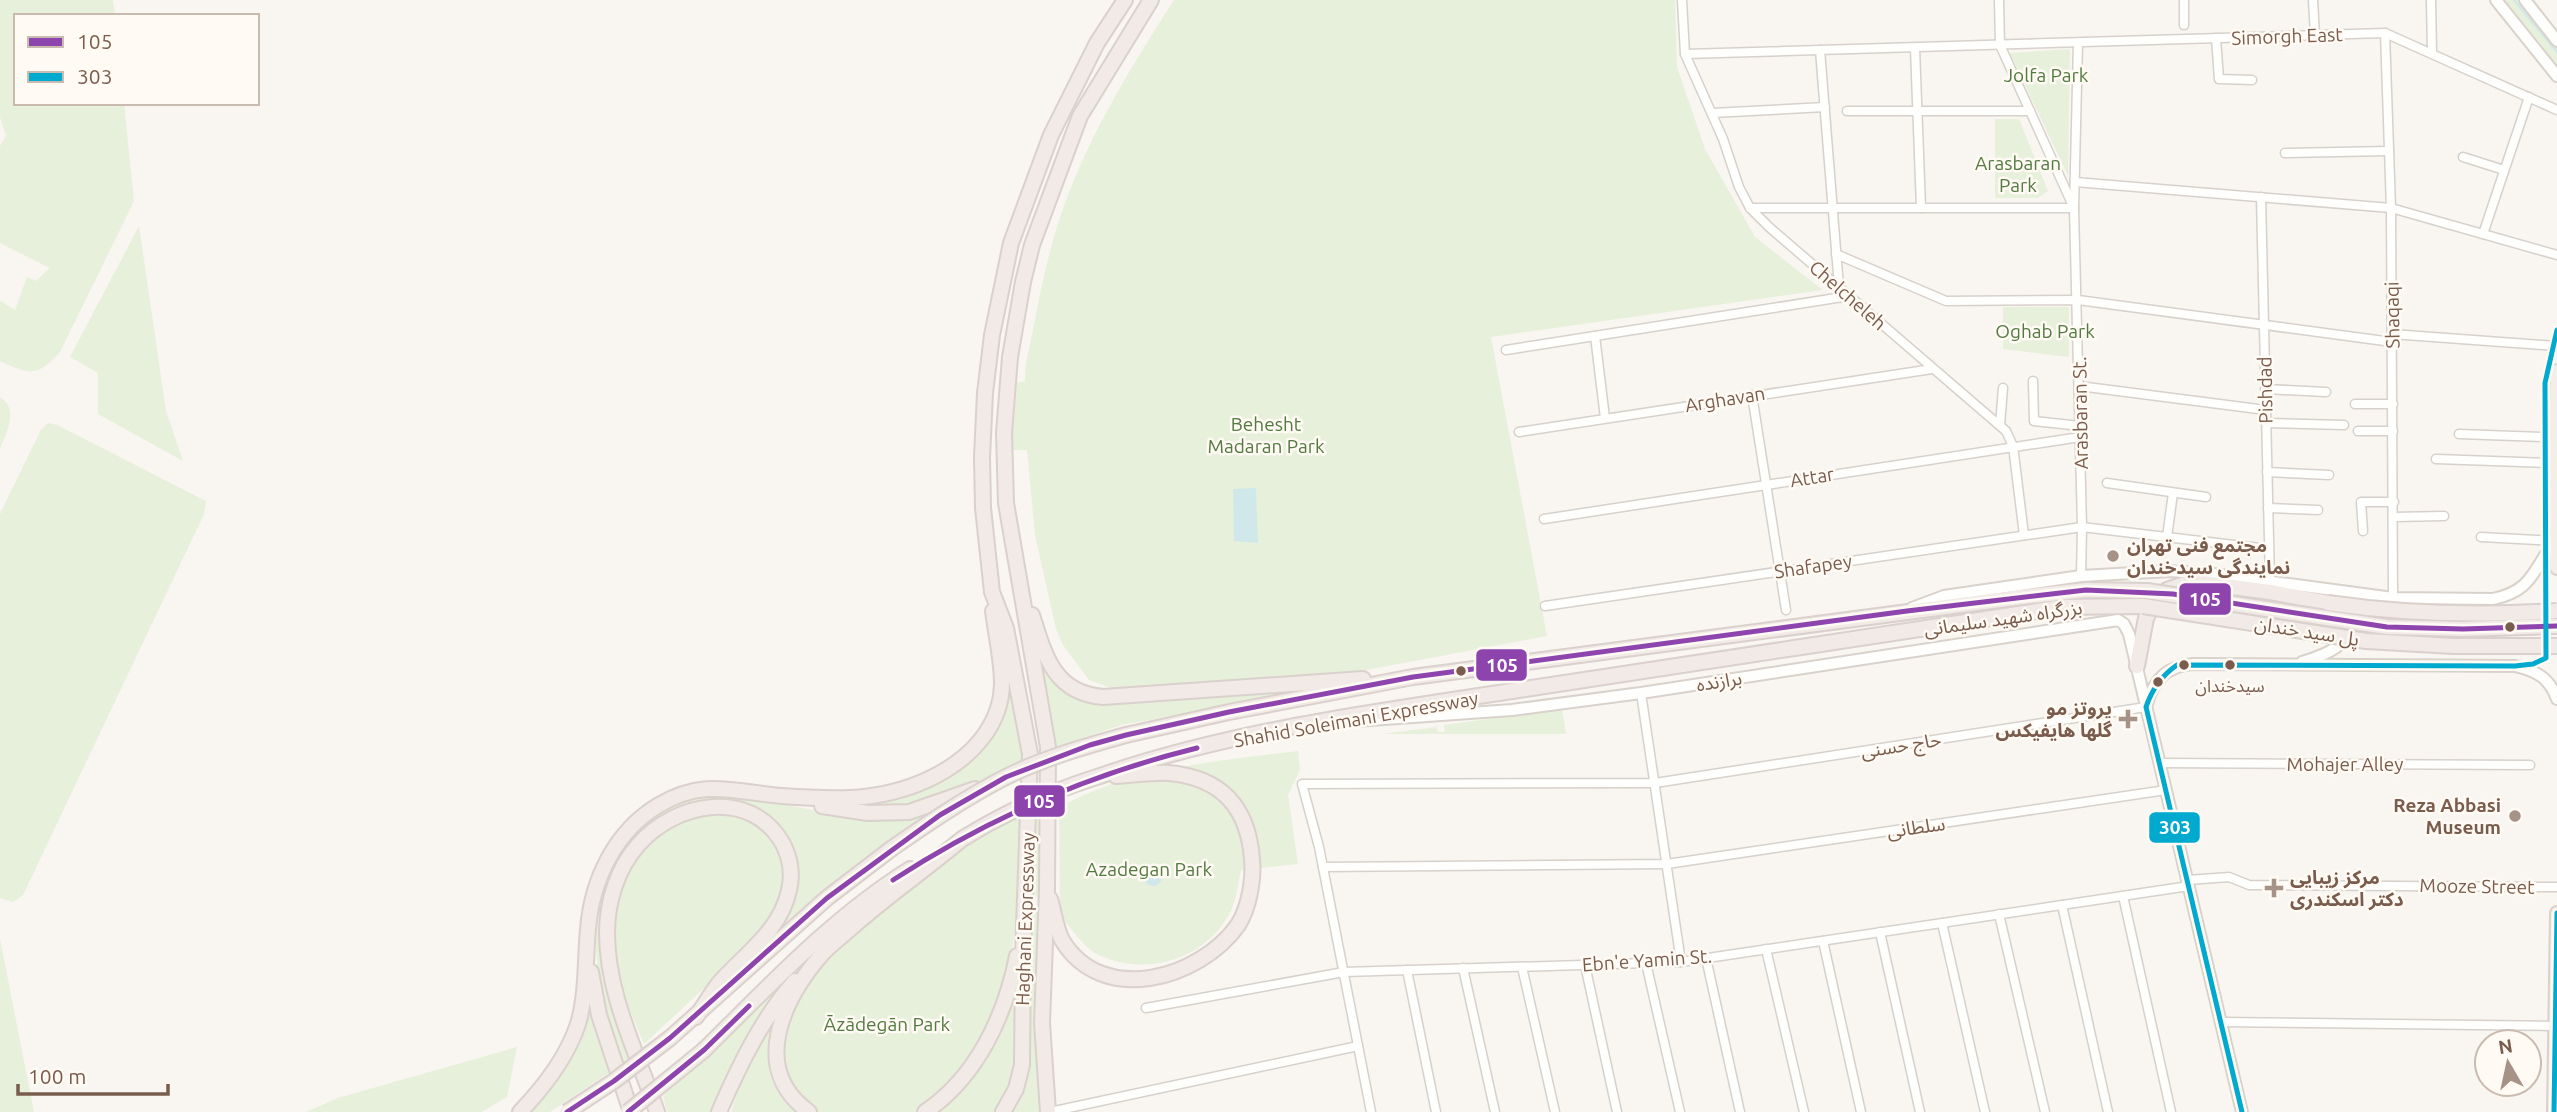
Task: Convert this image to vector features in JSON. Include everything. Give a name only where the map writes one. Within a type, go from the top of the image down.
[{"type":"highway","name":"Haghani Expressway","points":[[1003,1112],[1016,1089],[1022,1065],[1030,754],[1006,628],[992,592],[983,508],[985,393],[992,335],[1011,243],[1051,135],[1088,61],[1125,0]]},
{"type":"highway","name":"Haghani Expressway","points":[[1049,1112],[1042,1023],[1048,747],[1006,503],[1004,433],[1010,357],[1032,245],[1080,116],[1150,0]]},
{"type":"highway","points":[[1018,571],[1049,662],[1067,684],[1088,696],[1413,677]]},
{"type":"highway","points":[[2137,666],[2146,618],[2155,602],[2167,590],[2184,584],[2215,584],[2328,596],[2383,611],[2437,614],[2557,611]]},
{"type":"highway","name":"بزرگراه شهید سلیمانی","points":[[1907,611],[2086,590],[2147,591],[2387,627],[2463,629],[2557,626]]},
{"type":"highway","points":[[520,1112],[545,1084],[573,1035],[583,1001],[591,903],[597,881],[617,844],[635,822],[656,806],[679,794],[707,787],[781,796],[849,799],[894,793],[939,774],[974,749],[994,717],[1002,688],[992,592]]},
{"type":"highway","name":"بزرگراه شهید سلیمانی","points":[[1312,724],[2064,607],[2143,606]]},
{"type":"highway","name":"پل سید خندان","points":[[2143,606],[2190,611],[2366,641],[2453,646],[2557,646]]},
{"type":"highway","name":"Shahid Soleimani Expressway","points":[[1006,777],[1090,745],[1126,735],[1229,712],[1413,677],[1907,611]]},
{"type":"highway","name":"Shahid Soleimani Expressway","points":[[1101,776],[1156,757],[1312,724]]},
{"type":"highway","points":[[588,954],[598,1015],[630,1112],[704,1050],[826,931],[877,891],[1024,805],[1101,776],[1169,773],[1198,780],[1226,795],[1242,813],[1250,833],[1253,862],[1250,893],[1239,924],[1215,949],[1186,966],[1152,980],[1114,979],[1085,965],[1062,939],[1047,889]]},
{"type":"highway","points":[[781,796],[828,807],[889,814],[921,810],[1006,777]]},
{"type":"highway","points":[[567,1112],[614,1081],[696,1017],[827,898],[891,849],[940,815],[1006,777]]},
{"type":"highway","points":[[657,1112],[611,977],[607,930],[614,890],[628,859],[657,827],[685,812],[702,807],[730,807],[757,816],[779,836],[790,861],[790,888],[778,920],[719,984],[696,1017]]},
{"type":"highway","points":[[719,1112],[750,1047],[793,983],[885,898],[962,839]]},
{"type":"highway","points":[[925,1112],[961,1081],[988,1040],[1005,1005],[1024,917]]},
{"type":"highway","points":[[808,1112],[782,1083],[775,1044],[780,1024],[790,1003],[822,954]]},
{"type":"main road","points":[[2497,0],[2557,76]]},
{"type":"main road","points":[[2525,0],[2557,41]]},
{"type":"main road","points":[[2557,371],[2556,401],[2549,437],[2557,568]]},
{"type":"main road","points":[[2328,596],[2493,599],[2508,596],[2532,578],[2547,550],[2556,541]]},
{"type":"main road","points":[[1907,611],[1944,596],[2081,576],[2191,572],[2270,583],[2340,597],[2350,622],[2347,635],[2338,647],[2291,665]]},
{"type":"main road","name":"برازنده","points":[[1312,724],[1512,710],[1641,693],[2113,620],[2124,624],[2137,666]]},
{"type":"main road","points":[[2137,666],[2242,1112]]},
{"type":"main road","points":[[2146,707],[2153,687],[2164,674],[2177,666],[2515,666],[2541,675],[2557,699]]},
{"type":"main road","points":[[2554,1112],[2557,913]]},
{"type":"street","name":"Chelcheleh","points":[[1682,0],[1682,38],[1685,54],[1750,208],[1932,369],[2000,425],[2013,446],[2024,536]]},
{"type":"street","points":[[1999,0],[2000,45]]},
{"type":"street","points":[[2184,0],[2184,25]]},
{"type":"street","points":[[2314,0],[2315,35]]},
{"type":"street","points":[[2431,0],[2432,52]]},
{"type":"street","name":"Simorgh East","points":[[1685,54],[2385,33],[2557,110]]},
{"type":"street","name":"Shaqaqi","points":[[2385,33],[2391,208],[2395,517],[2393,598]]},
{"type":"street","points":[[2216,38],[2219,79],[2252,80]]},
{"type":"street","name":"Arasbaran St.","points":[[2078,43],[2074,208],[2078,300],[2081,576]]},
{"type":"street","name":"Arasbaran St.","points":[[2000,45],[2074,208]]},
{"type":"street","points":[[1915,48],[1922,208]]},
{"type":"street","points":[[1820,50],[1839,287]]},
{"type":"street","points":[[2483,234],[2529,97]]},
{"type":"street","points":[[1712,113],[1825,107]]},
{"type":"street","points":[[1847,111],[2030,111]]},
{"type":"street","points":[[2285,153],[2389,151]]},
{"type":"street","points":[[2463,157],[2504,170]]},
{"type":"street","points":[[2076,182],[2391,208],[2557,255]]},
{"type":"street","name":"Pishdad","points":[[2261,197],[2270,583]]},
{"type":"street","points":[[1750,208],[2074,208]]},
{"type":"street","points":[[1836,254],[1946,301],[2078,300],[2264,325],[2392,338],[2555,345]]},
{"type":"street","points":[[1506,350],[1849,296]]},
{"type":"street","points":[[1595,336],[1605,418]]},
{"type":"street","name":"Arghavan","points":[[1519,432],[1752,394],[1932,369]]},
{"type":"street","points":[[2033,382],[2034,421],[2080,426]]},
{"type":"street","points":[[2079,386],[2266,410]]},
{"type":"street","points":[[2000,425],[2003,388]]},
{"type":"street","points":[[2265,389],[2326,392]]},
{"type":"street","points":[[1752,394],[1786,610]]},
{"type":"street","points":[[2355,404],[2393,404]]},
{"type":"street","points":[[2266,422],[2344,425]]},
{"type":"street","points":[[2358,431],[2393,431]]},
{"type":"street","points":[[2459,434],[2549,437]]},
{"type":"street","name":"Attar","points":[[1544,519],[2080,437]]},
{"type":"street","points":[[2436,459],[2550,463]]},
{"type":"street","points":[[2267,472],[2329,475]]},
{"type":"street","points":[[2107,483],[2206,497]]},
{"type":"street","points":[[2167,537],[2173,493]]},
{"type":"street","points":[[2363,531],[2361,502],[2394,502]]},
{"type":"street","points":[[2268,508],[2318,510]]},
{"type":"street","points":[[2395,517],[2444,516]]},
{"type":"street","name":"Shafapey","points":[[1545,606],[2082,527],[2268,549]]},
{"type":"street","points":[[2481,537],[2556,541]]},
{"type":"street","points":[[1641,693],[1681,962]]},
{"type":"street","name":"حاج حسنی","points":[[1323,867],[1302,784],[1655,783],[2146,707]]},
{"type":"street","name":"Mohajer Alley","points":[[2160,763],[2530,765]]},
{"type":"street","name":"سلطانی","points":[[1323,867],[1667,864],[2166,790]]},
{"type":"street","points":[[1323,867],[1371,1112]]},
{"type":"street","name":"Mooze Street","points":[[2189,883],[2229,877],[2249,885],[2557,887]]},
{"type":"street","name":"Ebn'e Yamin St.","points":[[1146,1009],[1344,972],[1681,962],[2123,896],[2189,883]]},
{"type":"street","points":[[2123,896],[2171,1112]]},
{"type":"street","points":[[2062,905],[2108,1112]]},
{"type":"street","points":[[1999,914],[2045,1112]]},
{"type":"street","points":[[1942,923],[1985,1112]]},
{"type":"street","points":[[1880,932],[1920,1112]]},
{"type":"street","points":[[1823,941],[1861,1112]]},
{"type":"street","points":[[1766,949],[1804,1112]]},
{"type":"street","points":[[1706,958],[1740,1112]]},
{"type":"street","points":[[1646,963],[1680,1112]]},
{"type":"street","points":[[1584,965],[1617,1112]]},
{"type":"street","points":[[1522,967],[1555,1112]]},
{"type":"street","points":[[1463,968],[1495,1112]]},
{"type":"street","points":[[1407,970],[1436,1112]]},
{"type":"street","points":[[2221,1022],[2555,1026]]},
{"type":"street","points":[[1049,1112],[1359,1046]]},
{"type":"green space","points":[[0,0],[113,0],[115,14],[14,14],[14,105],[124,105],[134,201],[60,352],[45,366],[33,371],[19,369],[0,361],[1,301],[15,310],[27,277],[36,281],[50,268],[0,243],[0,146],[6,136],[0,117]]},
{"type":"green space","name":"Behesht Madaran Park","points":[[1174,0],[1675,0],[1677,67],[1705,149],[1755,237],[1823,290],[1491,337],[1547,636],[1361,671],[1284,680],[1121,691],[1089,680],[1063,645],[1056,629],[1035,535],[1027,450],[1011,450],[1017,383],[1025,381],[1026,363],[1048,260],[1068,196],[1108,109]]},
{"type":"green space","points":[[2504,0],[2518,0],[2557,48],[2557,69]]},
{"type":"green space","name":"Jolfa Park","points":[[2070,49],[2068,176],[2010,53]]},
{"type":"green space","name":"Arasbaran Park","points":[[1995,119],[2019,119],[2048,191],[2038,198],[1995,198]]},
{"type":"green space","points":[[139,226],[166,411],[183,461],[98,414],[98,373],[70,357]]},
{"type":"green space","name":"Oghab Park","points":[[2003,307],[2069,307],[2069,357],[2003,349]]},
{"type":"green space","points":[[0,397],[9,408],[10,421],[0,448]]},
{"type":"green space","points":[[48,423],[57,425],[206,501],[204,514],[23,895],[13,902],[0,898],[0,514],[41,430]]},
{"type":"green space","points":[[1036,639],[1068,691],[1359,682],[1121,725],[1053,748]]},
{"type":"green space","points":[[1001,646],[1013,682],[1024,761],[926,806],[904,811],[827,802],[917,788],[993,726]]},
{"type":"green space","points":[[1562,709],[1566,734],[1381,734],[1437,727],[1438,732],[1445,732],[1444,725]]},
{"type":"green space","name":"Azadegan Park","points":[[1298,751],[1300,770],[1288,795],[1298,864],[1241,870],[1231,911],[1217,931],[1203,944],[1187,954],[1152,964],[1115,961],[1092,951],[1060,916],[1059,808],[1113,784],[1143,775]]},
{"type":"green space","points":[[971,793],[885,846],[835,881],[729,980],[771,934],[794,870],[757,812],[681,810],[612,882],[613,1011],[630,1056],[623,1063],[612,1033],[598,968],[596,936],[599,904],[607,874],[623,846],[647,822],[681,802],[710,795],[756,798],[826,813],[862,817]]},
{"type":"green space","points":[[719,810],[762,825],[785,861],[782,904],[755,941],[644,1044],[627,1004],[619,976],[611,922],[629,864],[667,824]]},
{"type":"green space","points":[[1047,810],[1041,897],[1028,896],[1033,816]]},
{"type":"green space","name":"Āzādegān Park","points":[[1024,813],[1019,906],[1003,1002],[965,1069],[919,1112],[818,1112],[812,1109],[800,1097],[787,1076],[780,1049],[788,1019],[806,988],[831,956],[919,877],[961,848]]},
{"type":"green space","points":[[1028,907],[1040,909],[1041,1112],[1008,1112],[1019,1094]]},
{"type":"green space","points":[[857,913],[814,954],[770,1006],[711,1112],[667,1112],[663,1096],[730,1033],[787,973]]},
{"type":"green space","points":[[0,939],[34,1112],[0,1112]]},
{"type":"green space","points":[[1020,965],[1018,1071],[1000,1107],[996,1112],[937,1112],[958,1090]]},
{"type":"green space","points":[[588,983],[613,1070],[550,1112],[524,1112],[555,1075]]},
{"type":"green space","points":[[797,984],[772,1037],[799,1112],[731,1112],[747,1063],[763,1032]]},
{"type":"green space","points":[[517,1047],[507,1097],[482,1112],[306,1112],[338,1098]]},
{"type":"water","points":[[1256,488],[1258,543],[1234,541],[1233,489]]},
{"type":"water","points":[[1149,868],[1157,868],[1162,877],[1160,884],[1149,886],[1144,881],[1144,873]]},
{"type":"waterway","points":[[2514,0],[2557,52]]},
{"type":"transit line","name":"303","points":[[2242,1112],[2146,707],[2148,700],[2162,678],[2177,665],[2515,666],[2533,664],[2546,658],[2545,383],[2557,330]]},
{"type":"transit line","name":"105","points":[[567,1112],[614,1081],[670,1038],[827,898],[940,815],[1006,777],[1090,745],[1126,735],[1229,712],[1413,677],[1907,611],[2086,590],[2173,594],[2387,627],[2463,629],[2557,626]]},
{"type":"transit line","name":"105","points":[[893,880],[965,837],[1039,801],[1116,771],[1197,748]]},
{"type":"transit line","name":"303","points":[[2554,1112],[2557,913]]},
{"type":"transit line","name":"105","points":[[628,1112],[704,1050],[749,1006]]},
{"type":"place","name":"مجتمع فنی تهران نمایندگی سیدخندان","points":[[2113,556]]},
{"type":"place","name":"سیدخندان","points":[[2230,665]]},
{"type":"place","name":"پروتز مو گلها هایفیکس","points":[[2128,719]]},
{"type":"place","name":"Reza Abbasi Museum","points":[[2515,816]]},
{"type":"place","name":"مرکز زیبایی دکتر اسکندری","points":[[2274,888]]}]
